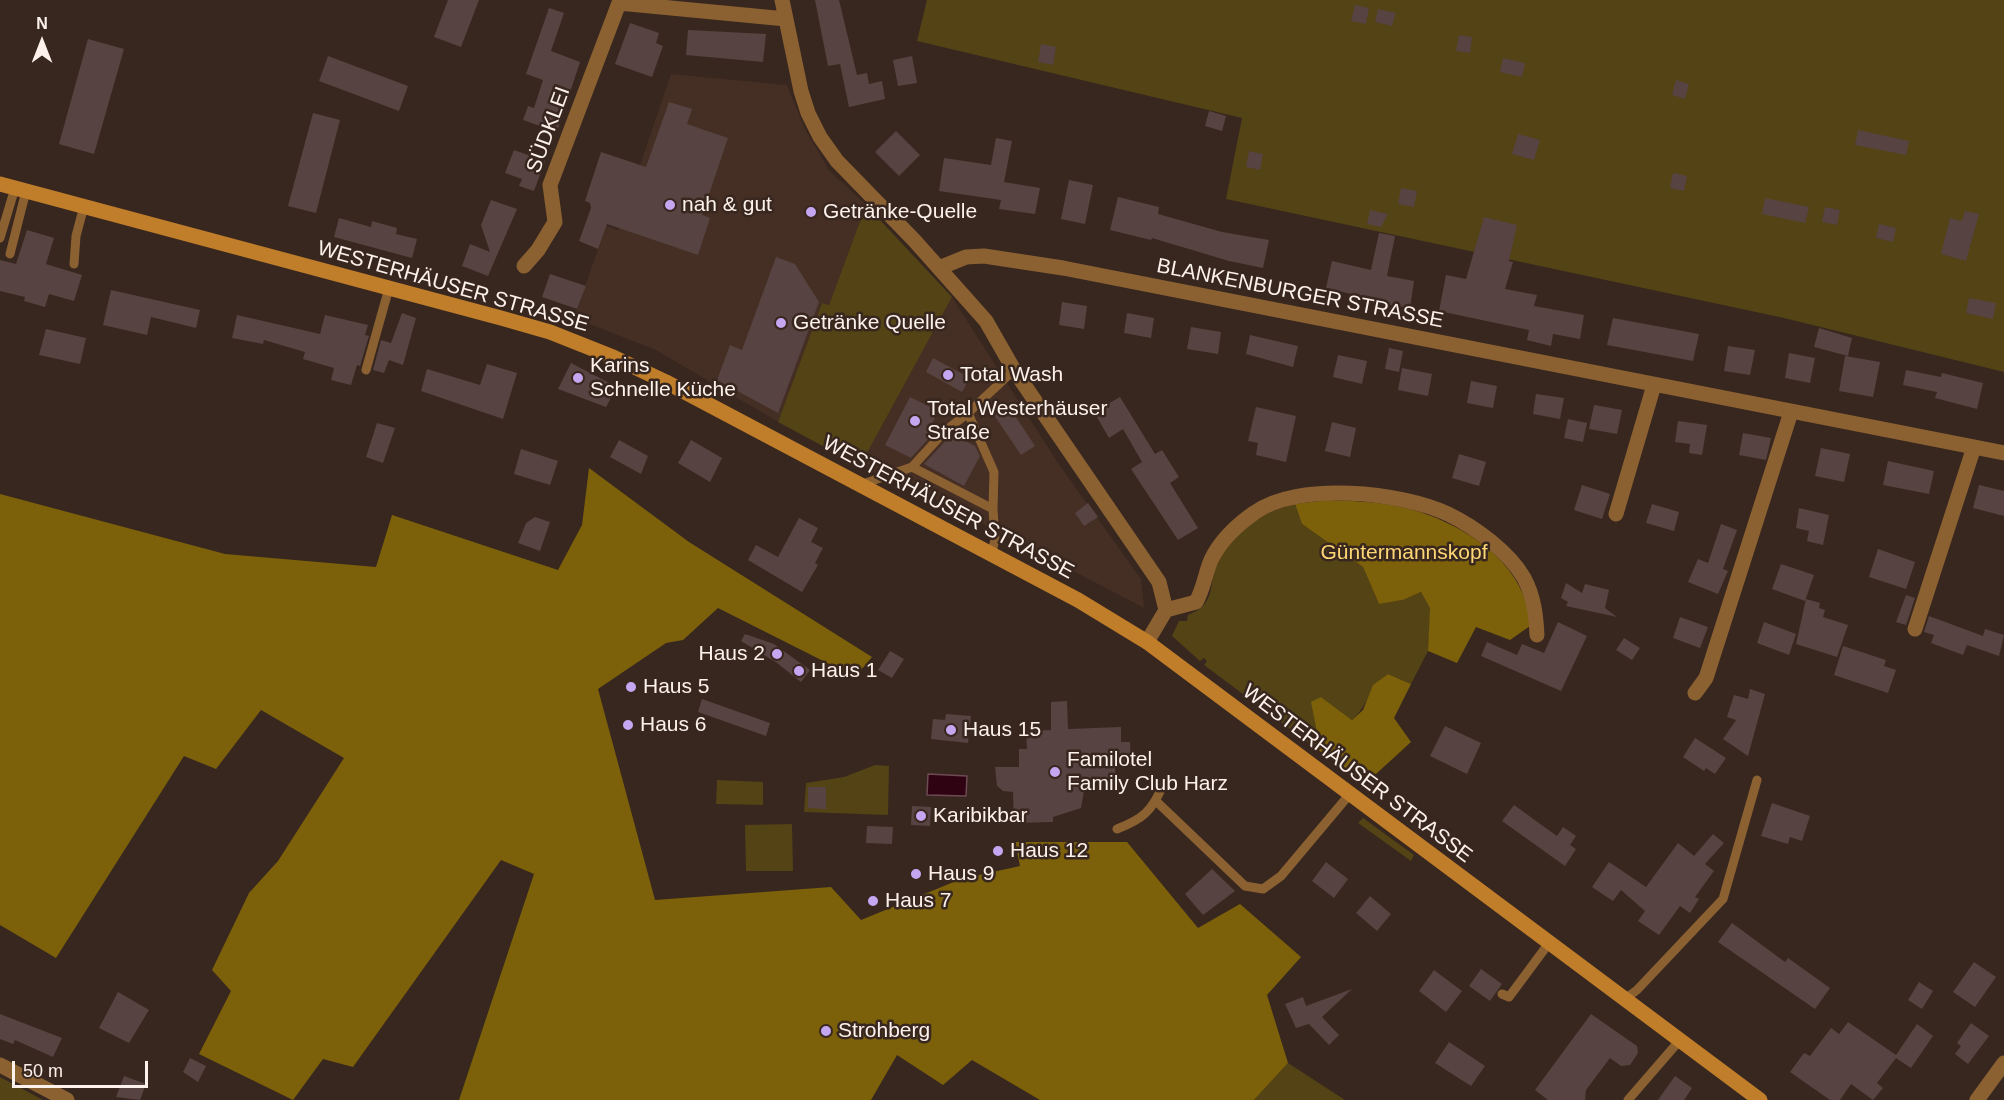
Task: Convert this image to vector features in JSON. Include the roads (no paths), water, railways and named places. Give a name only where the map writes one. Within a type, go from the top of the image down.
[{"type":"main road","name":"WESTERHÄUSER STRASSE","points":[[14,188],[550,332],[613,357],[666,382],[1078,600],[1147,642],[1760,1100]]},
{"type":"street","points":[[782,0],[801,91],[816,129],[837,161],[986,321],[1014,370],[1159,582],[1166,610]]},
{"type":"street","name":"SÜDKLEI","points":[[524,266],[538,250],[555,222],[550,184],[619,2],[786,19]]},
{"type":"street","name":"BLANKENBURGER STRASSE","points":[[939,268],[966,257],[1006,258],[2004,453]]},
{"type":"street","points":[[1616,514],[1654,385]]},
{"type":"street","points":[[1695,693],[1706,678],[1791,411]]},
{"type":"street","points":[[1915,629],[1974,447]]},
{"type":"street","points":[[1147,642],[1166,610],[1196,602],[1205,588],[1211,560],[1231,531],[1256,511],[1280,500],[1304,494],[1351,493],[1431,507],[1449,514],[1480,533],[1524,577],[1536,609],[1537,636]]},
{"type":"street","points":[[1977,1100],[2004,1063]]},
{"type":"street","points":[[0,1065],[67,1100]]},
{"type":"lane","points":[[0,238],[14,188]]},
{"type":"lane","points":[[10,254],[14,188]]},
{"type":"lane","points":[[74,264],[76,236],[84,206]]},
{"type":"lane","points":[[366,370],[389,288]]},
{"type":"lane","points":[[859,486],[912,467],[945,431],[1014,370]]},
{"type":"lane","points":[[968,413],[994,471],[995,540],[991,555]]},
{"type":"lane","points":[[912,467],[993,509]]},
{"type":"lane","points":[[1625,999],[1637,990],[1723,898],[1757,780]]},
{"type":"lane","points":[[1117,829],[1140,820],[1156,801],[1163,785]]},
{"type":"lane","points":[[1156,801],[1245,886],[1263,889],[1281,876],[1349,795]]},
{"type":"lane","points":[[1502,994],[1509,997],[1550,943]]},
{"type":"lane","points":[[1628,1100],[1680,1040]]},
{"type":"place","name":"nah & gut","points":[[670,205]]},
{"type":"place","name":"Getränke-Quelle","points":[[811,212]]},
{"type":"place","name":"Getränke Quelle","points":[[781,323]]},
{"type":"place","name":"Total Wash","points":[[948,375]]},
{"type":"place","name":"Karins Schnelle Küche","points":[[578,378]]},
{"type":"place","name":"Total Westerhäuser Straße","points":[[915,421]]},
{"type":"place","name":"Haus 2","points":[[777,654]]},
{"type":"place","name":"Haus 1","points":[[799,671]]},
{"type":"place","name":"Haus 5","points":[[631,687]]},
{"type":"place","name":"Haus 6","points":[[628,725]]},
{"type":"place","name":"Haus 15","points":[[951,730]]},
{"type":"place","name":"Familotel Family Club Harz","points":[[1055,772]]},
{"type":"place","name":"Karibikbar","points":[[921,816]]},
{"type":"place","name":"Haus 12","points":[[998,851]]},
{"type":"place","name":"Haus 9","points":[[916,874]]},
{"type":"place","name":"Haus 7","points":[[873,901]]},
{"type":"place","name":"Strohberg","points":[[826,1031]]},
{"type":"park label","name":"Güntermannskopf","points":[[1404,553]]}]
